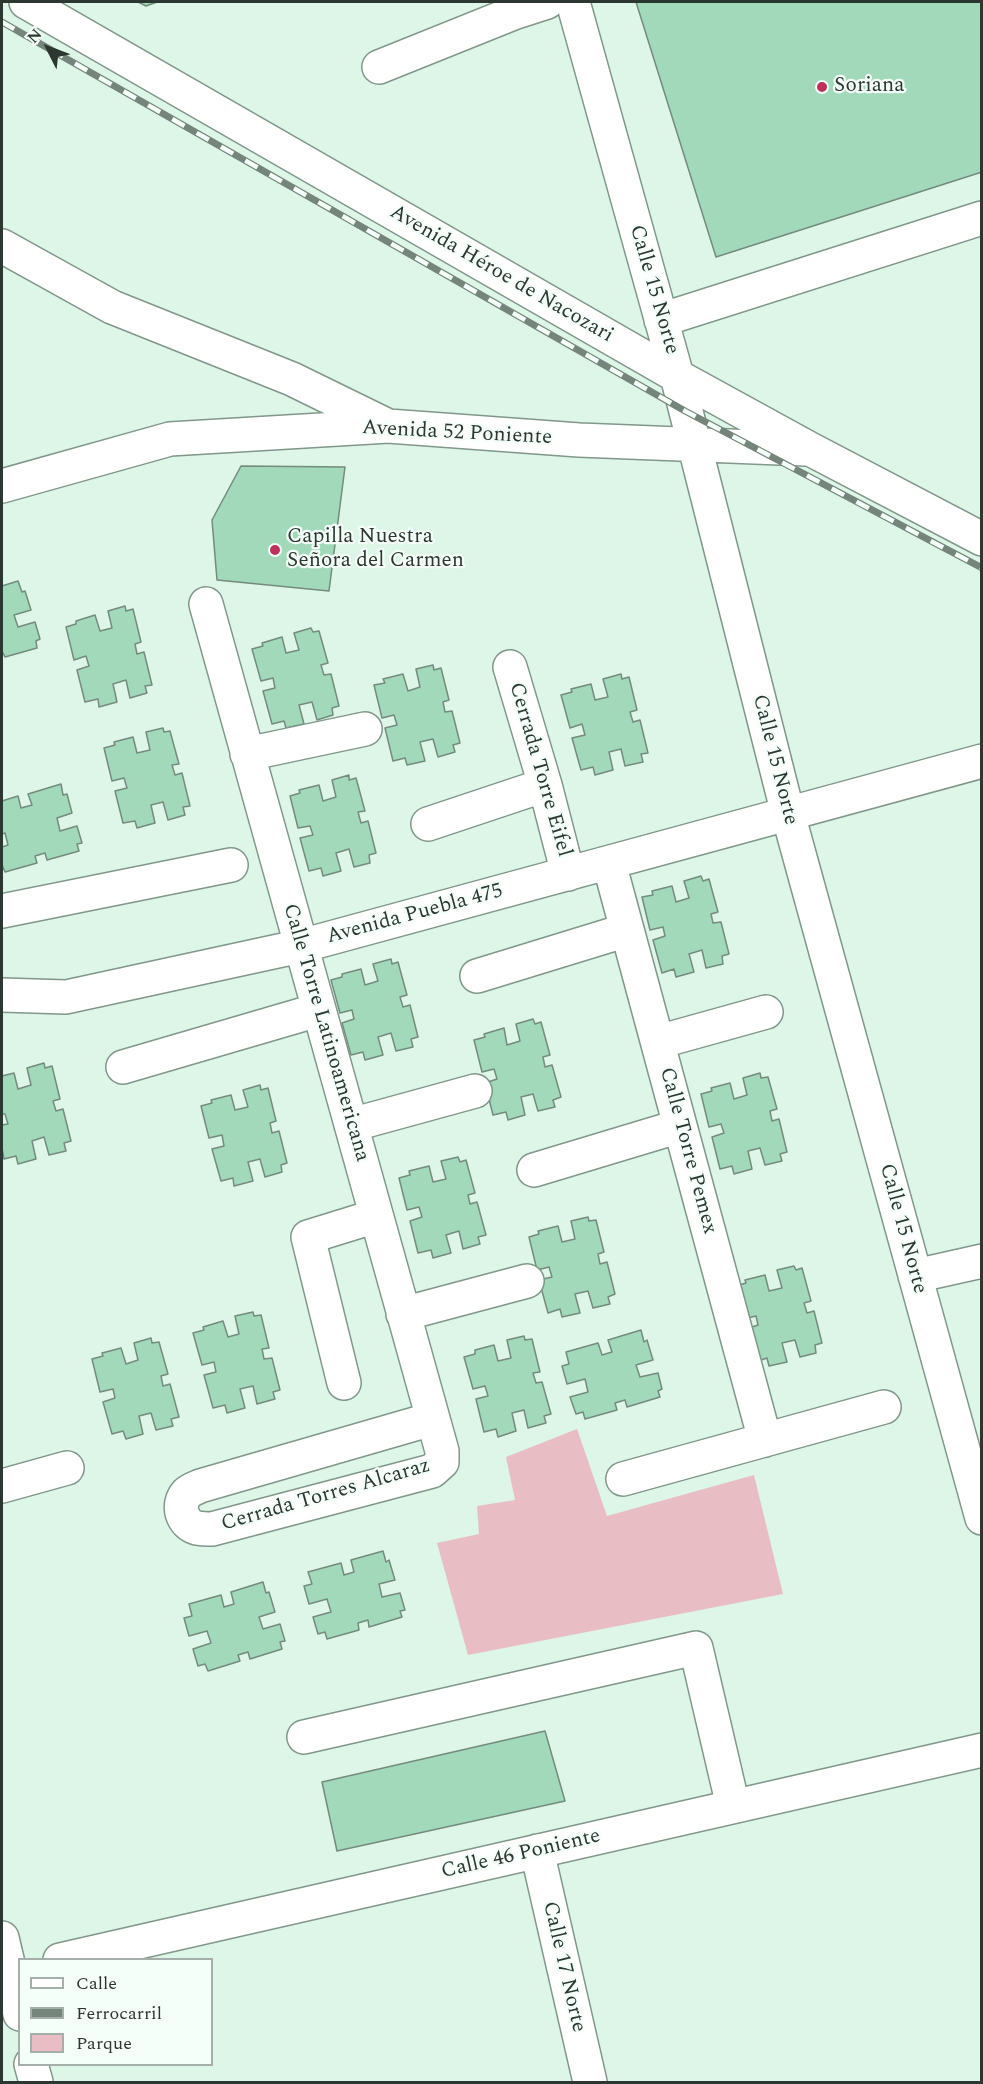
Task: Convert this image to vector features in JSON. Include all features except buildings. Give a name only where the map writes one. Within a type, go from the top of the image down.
[{"type":"street","name":"Avenida Héroe de Nacozari","points":[[26,2],[677,376],[810,450],[981,539]]},
{"type":"street","points":[[379,67],[516,12],[547,2]]},
{"type":"street","name":"Calle 15 Norte","points":[[573,2],[677,376],[788,814],[981,1518]]},
{"type":"street","points":[[661,320],[981,218]]},
{"type":"street","points":[[2,246],[112,307],[292,379],[388,426]]},
{"type":"street","name":"Avenida 52 Poniente","points":[[2,486],[170,439],[388,426],[579,440],[810,450]]},
{"type":"street","name":"Calle Torre Latinoamericana","points":[[206,604],[442,1451],[442,1462]]},
{"type":"street","name":"Cerrada Torre Eifel","points":[[510,667],[545,785],[568,874]]},
{"type":"street","points":[[247,754],[365,729]]},
{"type":"street","name":"Avenida Puebla 475","points":[[2,995],[66,997],[301,946],[981,761]]},
{"type":"street","points":[[428,824],[545,785]]},
{"type":"street","name":"Calle Torre Pemex","points":[[609,862],[765,1440]]},
{"type":"street","points":[[2,911],[231,865]]},
{"type":"street","points":[[477,976],[627,930]]},
{"type":"street","points":[[123,1067],[318,1010]]},
{"type":"street","points":[[658,1042],[766,1012]]},
{"type":"street","points":[[351,1125],[475,1091]]},
{"type":"street","points":[[534,1170],[680,1126]]},
{"type":"street","points":[[344,1383],[308,1237],[376,1216]]},
{"type":"street","points":[[915,1276],[981,1261]]},
{"type":"street","points":[[403,1314],[526,1281]]},
{"type":"street","points":[[623,1479],[884,1407]]},
{"type":"street","name":"Cerrada Torres Alcaraz","points":[[432,1419],[200,1486],[188,1492],[181,1503],[182,1514],[185,1520],[195,1528],[212,1529],[432,1471],[442,1462]]},
{"type":"street","points":[[2,1486],[67,1468]]},
{"type":"street","points":[[304,1737],[696,1648],[733,1806]]},
{"type":"street","name":"Calle 46 Poniente","points":[[64,1958],[981,1750]]},
{"type":"street","name":"Calle 17 Norte","points":[[537,1851],[590,2082]]},
{"type":"street","points":[[2,1938],[18,2005]]},
{"type":"street","points":[[32,2066],[36,2082]]},
{"type":"green space","points":[[577,1429],[607,1516],[754,1475],[783,1594],[468,1655],[437,1543],[479,1534],[477,1506],[515,1500],[506,1457]]},
{"type":"railway","points":[[2,22],[685,411],[982,568]]},
{"type":"place","name":"Soriana","points":[[822,87]]},
{"type":"place","name":"Capilla Nuestra Señora del Carmen","points":[[275,550]]}]
